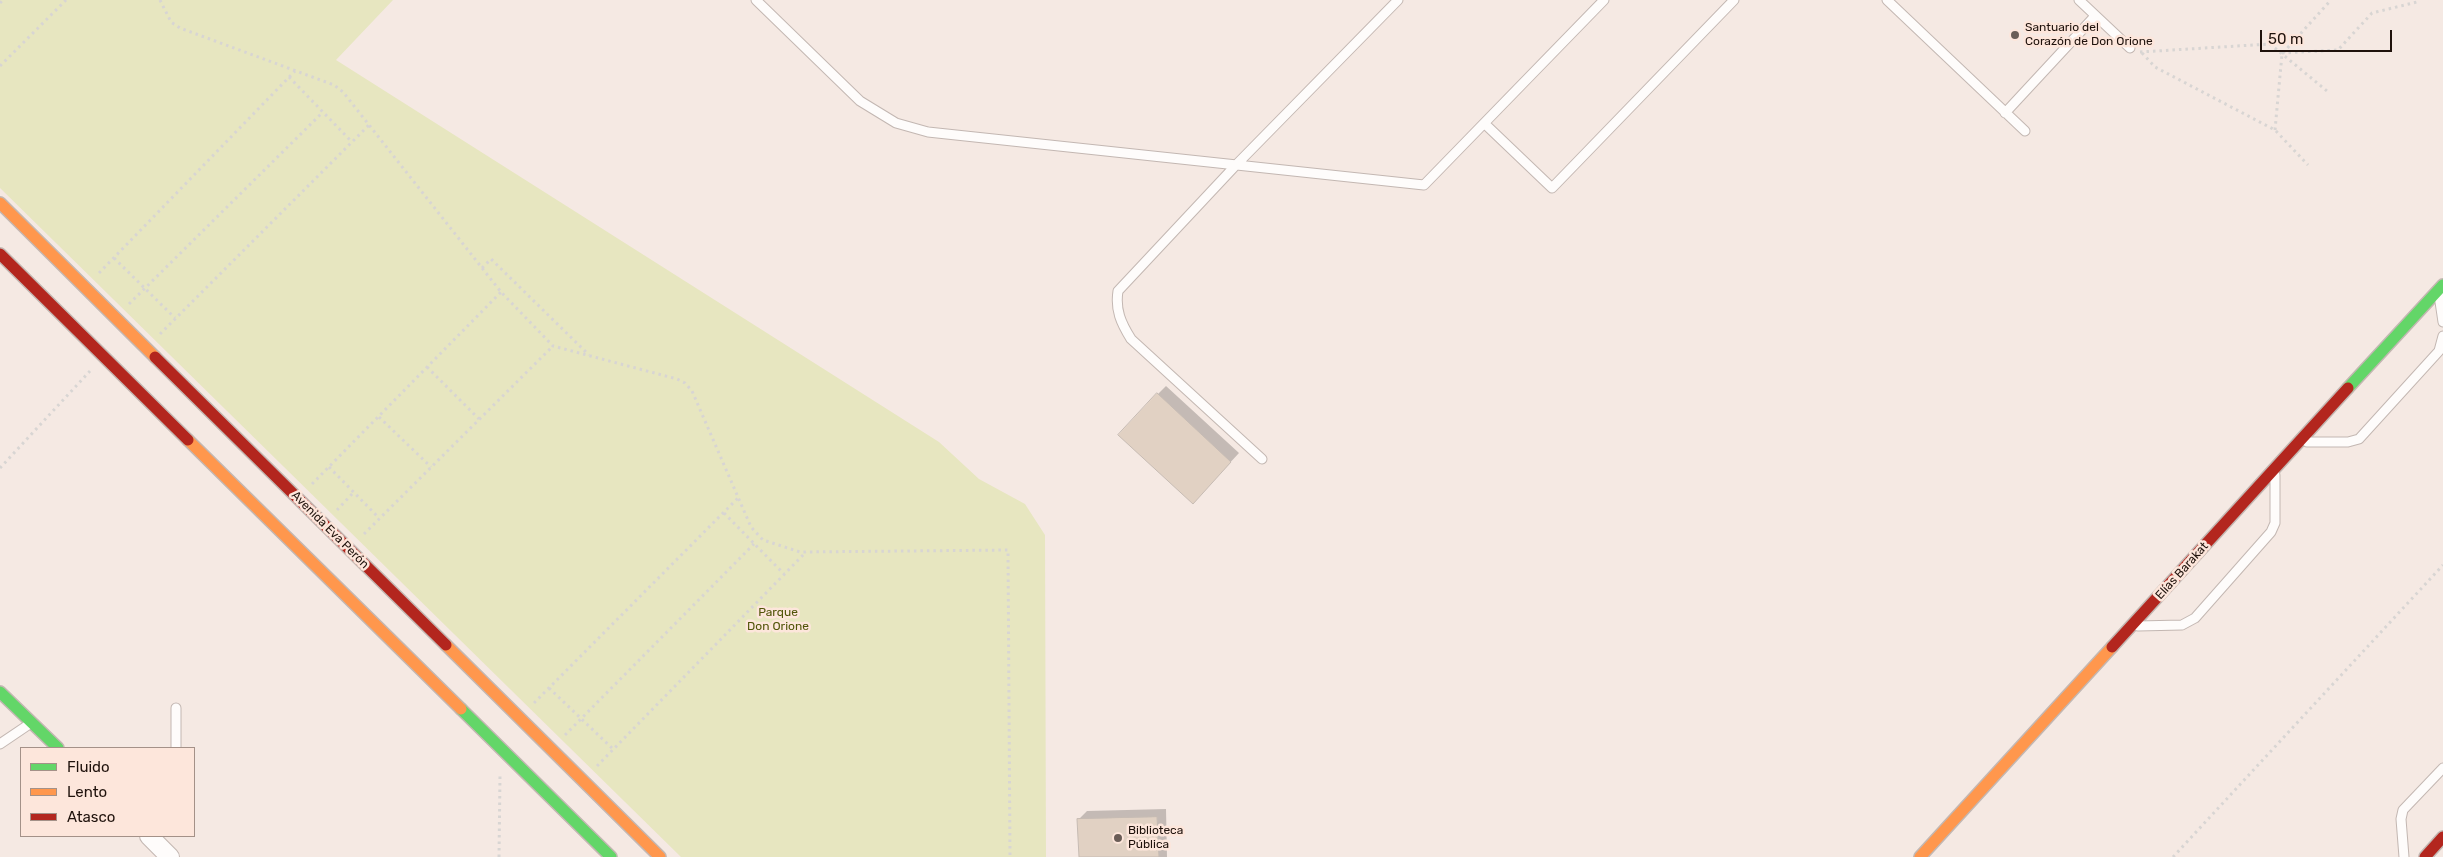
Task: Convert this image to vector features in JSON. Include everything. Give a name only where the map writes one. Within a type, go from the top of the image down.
[{"type":"main road","name":"Avenida Eva Perón","points":[[0,202],[147,347],[182,389],[299,498],[660,857]]},
{"type":"main road","points":[[0,254],[104,356],[164,409],[611,857]]},
{"type":"main road","name":"Elías Barakat","points":[[1920,857],[2441,287]]},
{"type":"main road","points":[[0,692],[57,747]]},
{"type":"main road","points":[[2425,857],[2443,837]]},
{"type":"street","points":[[150,837],[170,857]]},
{"type":"lane","points":[[756,0],[860,101],[896,122],[928,132],[1424,185],[1604,0]]},
{"type":"lane","points":[[1262,459],[1131,339],[1122,325],[1116,302],[1118,291],[1236,165],[1398,0]]},
{"type":"lane","points":[[1485,124],[1552,188],[1734,0]]},
{"type":"lane","points":[[1887,0],[2025,131]]},
{"type":"lane","points":[[2078,0],[2130,48]]},
{"type":"lane","points":[[2005,112],[2095,16]]},
{"type":"lane","points":[[2441,287],[2443,322]]},
{"type":"lane","points":[[2299,442],[2348,442],[2359,439],[2438,351],[2443,336]]},
{"type":"lane","points":[[2133,626],[2182,625],[2195,618],[2272,532],[2276,523],[2275,467]]},
{"type":"lane","points":[[176,708],[176,747]]},
{"type":"lane","points":[[0,744],[32,722]]},
{"type":"lane","points":[[2404,857],[2401,819],[2403,810],[2443,768]]},
{"type":"path","points":[[0,3],[3,0]]},
{"type":"path","points":[[0,66],[66,0]]},
{"type":"path","points":[[160,0],[171,22],[180,28],[334,86],[343,92],[501,292],[553,346],[678,379],[685,383],[692,391],[756,535],[773,545],[806,552],[1008,550],[1010,857]]},
{"type":"path","points":[[2274,130],[2282,54],[2331,0]]},
{"type":"path","points":[[2282,54],[2338,50],[2372,13],[2417,2]]},
{"type":"path","points":[[2142,53],[2270,44],[2327,91]]},
{"type":"path","points":[[2130,48],[2142,53],[2155,67],[2274,130],[2308,165]]},
{"type":"path","points":[[85,287],[295,71]]},
{"type":"path","points":[[289,77],[352,142]]},
{"type":"path","points":[[116,316],[323,112]]},
{"type":"path","points":[[147,347],[370,124]]},
{"type":"path","points":[[114,258],[175,318]]},
{"type":"path","points":[[482,268],[491,259],[590,356]]},
{"type":"path","points":[[299,498],[501,292]]},
{"type":"path","points":[[349,548],[553,346]]},
{"type":"path","points":[[0,468],[104,356]]},
{"type":"path","points":[[427,368],[479,419]]},
{"type":"path","points":[[379,417],[431,467]]},
{"type":"path","points":[[329,467],[380,518]]},
{"type":"path","points":[[520,718],[738,498]]},
{"type":"path","points":[[724,513],[784,574]]},
{"type":"path","points":[[551,749],[754,544]]},
{"type":"path","points":[[583,780],[806,552]]},
{"type":"path","points":[[2173,857],[2443,566]]},
{"type":"path","points":[[549,688],[613,749]]},
{"type":"path","points":[[500,747],[500,857]]},
{"type":"green space","name":"Parque Don Orione","points":[[0,0],[393,0],[336,60],[939,442],[979,479],[1025,504],[1045,535],[1046,857],[681,857],[0,188]]},
{"type":"building","points":[[1157,393],[1231,462],[1193,504],[1118,435]]},
{"type":"building","name":"Biblioteca Pública","points":[[1157,817],[1159,857],[1079,857],[1077,819]]},
{"type":"traffic: fast","points":[[2348,388],[2443,285]]},
{"type":"traffic: fast","points":[[0,692],[57,747]]},
{"type":"traffic: fast","points":[[461,709],[611,857]]},
{"type":"traffic: slow","points":[[0,203],[155,357]]},
{"type":"traffic: slow","points":[[188,440],[461,709]]},
{"type":"traffic: slow","points":[[446,645],[660,857]]},
{"type":"traffic: slow","points":[[1920,857],[2112,647]]},
{"type":"traffic: jam","points":[[0,254],[188,440]]},
{"type":"traffic: jam","points":[[155,357],[446,645]]},
{"type":"traffic: jam","points":[[2112,647],[2348,388]]},
{"type":"traffic: jam","points":[[2425,857],[2443,837]]},
{"type":"place","name":"Santuario del Corazón de Don Orione","points":[[2015,35]]},
{"type":"place","name":"Biblioteca Pública","points":[[1118,838]]}]
